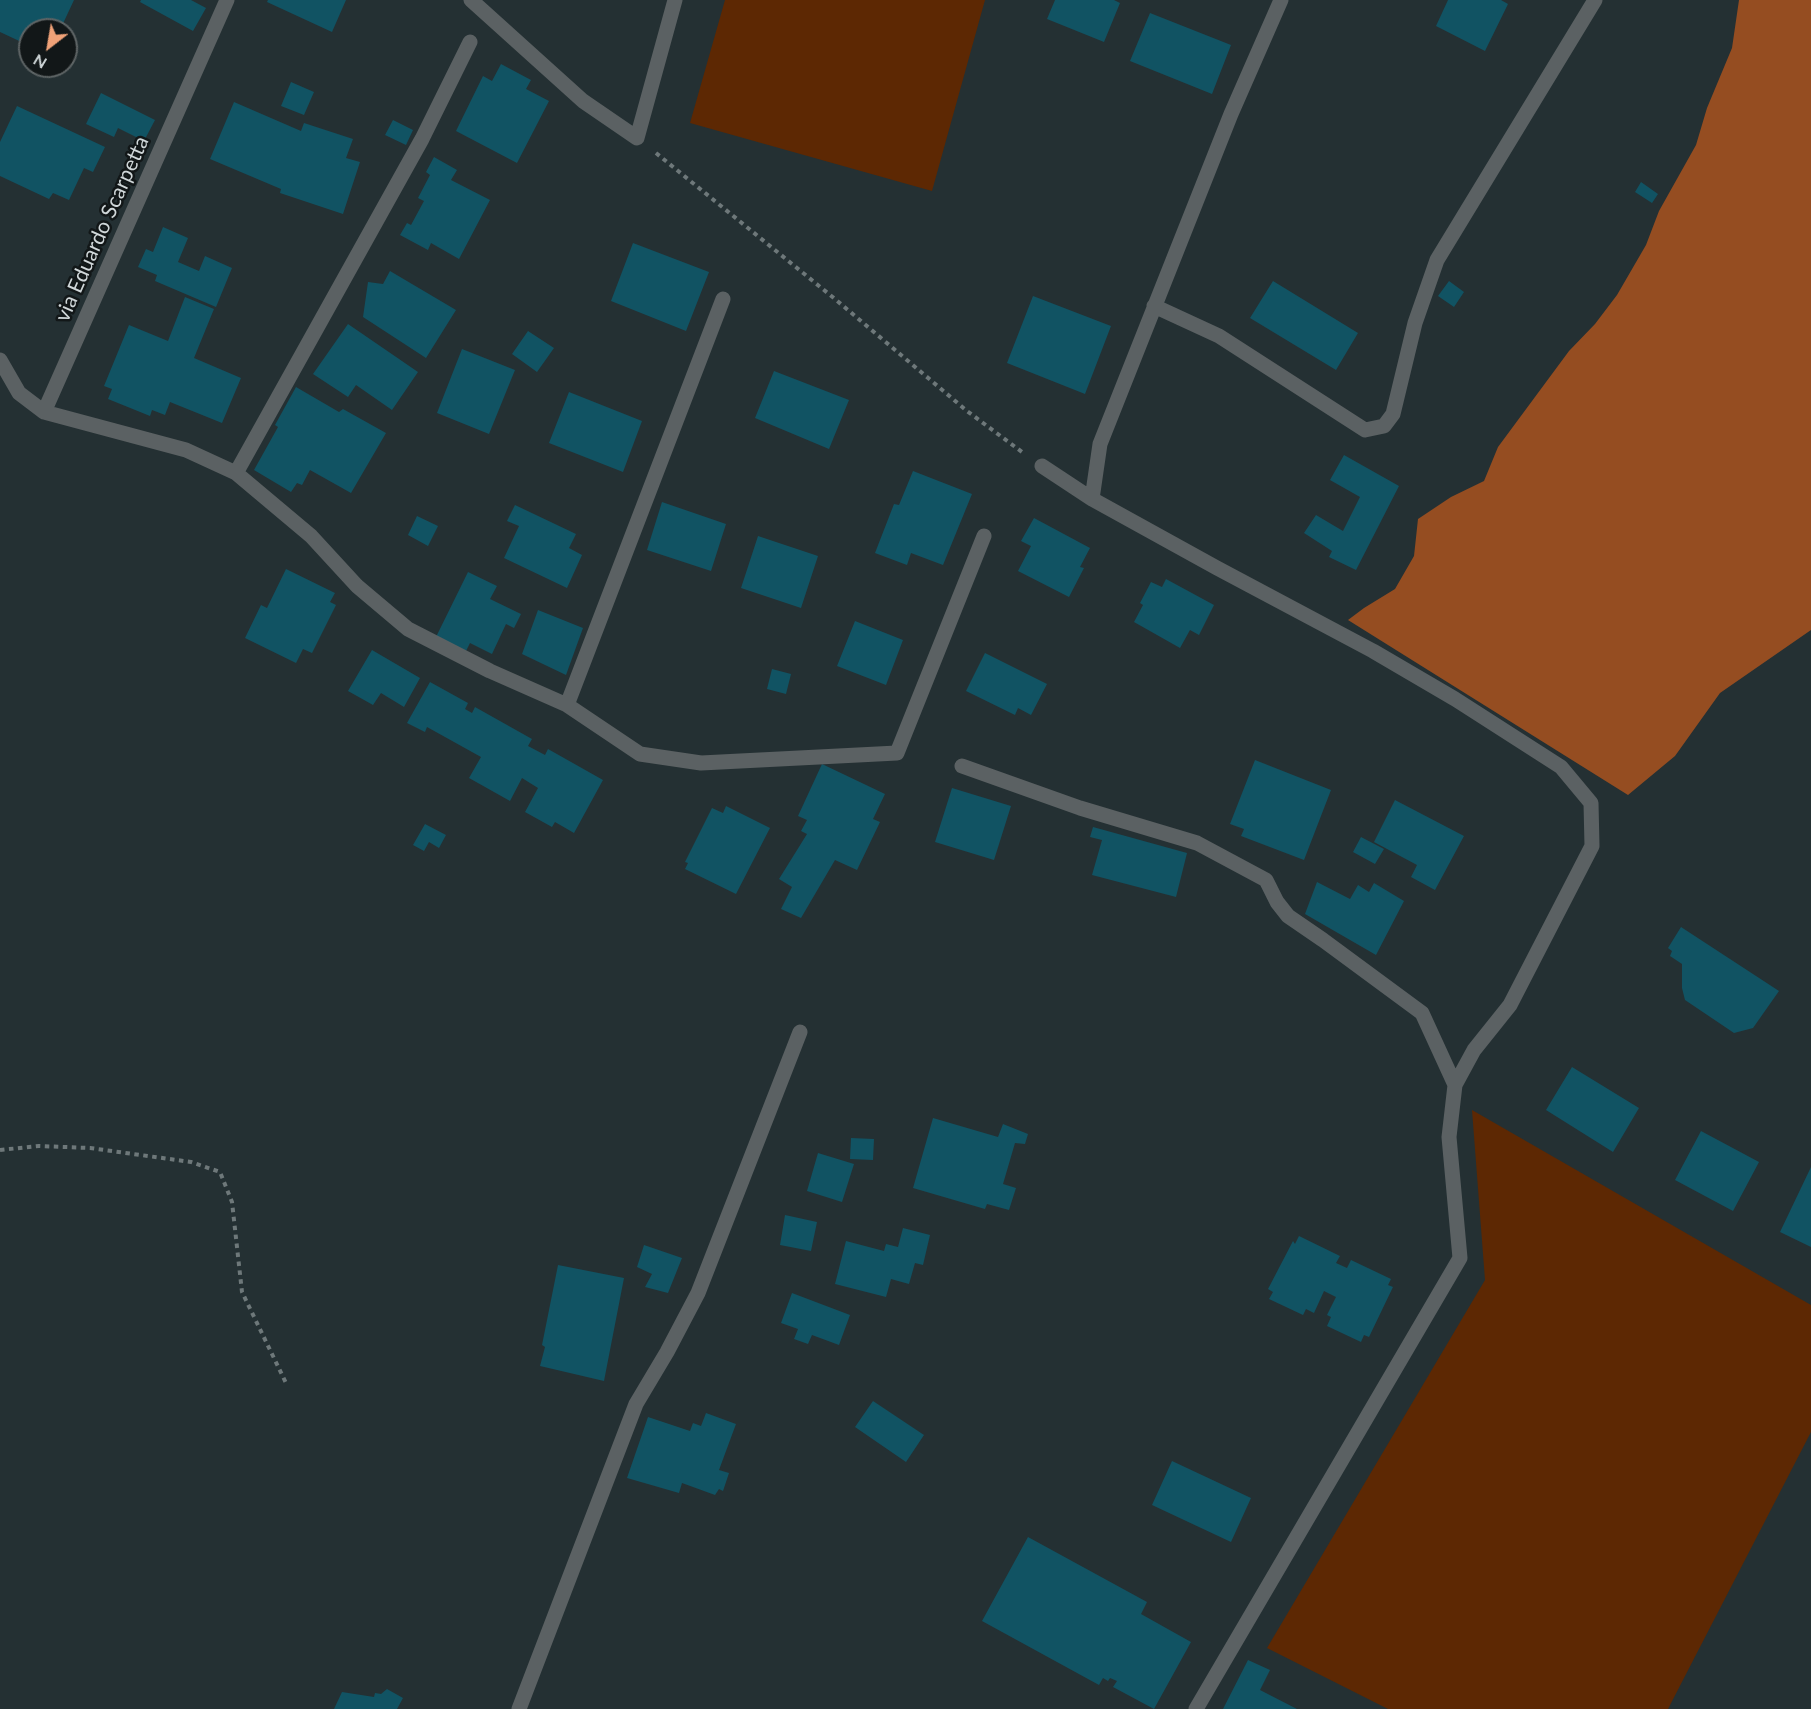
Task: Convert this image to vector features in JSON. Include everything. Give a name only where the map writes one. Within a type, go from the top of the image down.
[{"type":"street","name":"via Eduardo Scarpetta","points":[[44,412],[227,0]]},
{"type":"street","points":[[471,0],[583,101],[637,138],[675,0]]},
{"type":"street","points":[[1092,499],[1100,444],[1231,114],[1281,0]]},
{"type":"street","points":[[1154,306],[1219,336],[1365,430],[1384,426],[1393,414],[1415,323],[1437,261],[1594,0]]},
{"type":"street","points":[[236,473],[422,139],[470,42]]},
{"type":"street","points":[[567,705],[723,299]]},
{"type":"street","points":[[0,360],[19,393],[44,412],[186,450],[236,473],[311,536],[357,586],[408,629],[490,671],[567,705],[640,754],[701,763],[897,753],[984,536]]},
{"type":"street","points":[[1042,466],[1092,499],[1373,651],[1455,699],[1561,767],[1591,803],[1592,846],[1510,1005],[1474,1050],[1455,1084],[1449,1137],[1460,1258],[1197,1709]]},
{"type":"street","points":[[962,766],[1080,808],[1197,843],[1266,880],[1277,902],[1288,916],[1422,1014],[1455,1084]]},
{"type":"street","points":[[519,1709],[636,1404],[698,1293],[800,1032]]},
{"type":"path","points":[[637,138],[751,229],[968,411],[1042,466]]},
{"type":"path","points":[[0,1150],[39,1146],[90,1148],[191,1162],[220,1172],[232,1202],[242,1292],[286,1383]]},
{"type":"shaded area","points":[[725,0],[985,0],[932,191],[690,123]]},
{"type":"shaded area","points":[[1739,0],[1811,0],[1811,630],[1720,693],[1675,756],[1628,795],[1348,620],[1395,589],[1414,556],[1418,519],[1451,497],[1484,481],[1498,447],[1569,351],[1595,324],[1617,295],[1646,245],[1659,211],[1696,145],[1707,108],[1732,48]]},
{"type":"shaded area","points":[[1472,1110],[1811,1305],[1811,1432],[1668,1709],[1388,1709],[1267,1648],[1485,1280]]},
{"type":"building","points":[[0,0],[74,0],[66,18],[18,18],[18,40],[0,32]]},
{"type":"building","points":[[141,0],[191,0],[206,8],[193,31],[140,2]]},
{"type":"building","points":[[268,0],[346,0],[332,32],[267,2]]},
{"type":"building","points":[[1055,0],[1114,0],[1120,3],[1104,42],[1047,19]]},
{"type":"building","points":[[1448,0],[1501,0],[1508,4],[1485,51],[1436,26]]},
{"type":"building","points":[[1150,13],[1231,45],[1212,94],[1130,61]]},
{"type":"building","points":[[501,64],[531,80],[526,89],[549,101],[517,163],[456,131],[483,76],[492,81]]},
{"type":"building","points":[[291,82],[314,92],[304,115],[281,106]]},
{"type":"building","points":[[101,93],[155,120],[144,141],[118,128],[114,137],[86,124]]},
{"type":"building","points":[[234,102],[301,131],[304,123],[353,139],[346,158],[360,162],[343,214],[280,193],[281,189],[210,159]]},
{"type":"building","points":[[17,106],[105,147],[93,172],[84,168],[69,200],[53,193],[49,199],[0,176],[0,142]]},
{"type":"building","points":[[393,120],[413,130],[406,145],[385,135]]},
{"type":"building","points":[[434,157],[457,170],[451,180],[490,200],[459,259],[431,243],[428,250],[400,235],[407,223],[411,225],[424,201],[418,198],[430,175],[426,172]]},
{"type":"building","points":[[1641,182],[1658,194],[1652,203],[1635,192]]},
{"type":"building","points":[[163,227],[188,238],[178,262],[199,271],[205,256],[232,268],[216,307],[155,281],[157,275],[138,267],[146,249],[153,252]]},
{"type":"building","points":[[633,243],[709,272],[686,331],[611,301]]},
{"type":"building","points":[[390,271],[456,310],[426,358],[363,317],[368,282],[383,284]]},
{"type":"building","points":[[1273,281],[1358,333],[1336,370],[1250,318]]},
{"type":"building","points":[[1449,281],[1464,292],[1454,307],[1438,296]]},
{"type":"building","points":[[1033,296],[1111,326],[1085,394],[1007,363]]},
{"type":"building","points":[[185,297],[214,309],[194,358],[241,378],[222,423],[170,402],[165,415],[152,410],[150,416],[108,399],[112,389],[104,386],[129,325],[168,341]]},
{"type":"building","points":[[348,324],[418,372],[392,410],[356,385],[348,397],[313,374]]},
{"type":"building","points":[[528,331],[554,348],[537,372],[512,354]]},
{"type":"building","points":[[462,349],[515,370],[489,434],[437,413]]},
{"type":"building","points":[[774,371],[849,400],[829,449],[755,418]]},
{"type":"building","points":[[296,387],[339,412],[343,409],[386,433],[351,493],[310,470],[302,485],[297,483],[291,492],[254,470],[278,427],[275,425]]},
{"type":"building","points":[[569,392],[642,421],[623,472],[549,443]]},
{"type":"building","points":[[1344,455],[1399,486],[1356,570],[1329,557],[1332,551],[1304,533],[1316,515],[1343,531],[1360,497],[1330,480]]},
{"type":"building","points":[[913,471],[972,494],[943,565],[911,553],[907,565],[875,553],[894,504],[899,505]]},
{"type":"building","points":[[662,502],[726,524],[711,571],[647,550]]},
{"type":"building","points":[[515,505],[576,534],[569,548],[582,555],[567,588],[504,558],[519,526],[507,521]]},
{"type":"building","points":[[417,516],[438,526],[428,546],[408,535]]},
{"type":"building","points":[[1034,518],[1090,548],[1080,567],[1084,568],[1069,597],[1018,571],[1031,546],[1021,541]]},
{"type":"building","points":[[758,536],[818,556],[801,608],[741,588]]},
{"type":"building","points":[[286,569],[335,593],[330,602],[336,605],[312,653],[303,649],[296,663],[245,638],[261,605],[267,608]]},
{"type":"building","points":[[468,572],[497,586],[490,599],[521,614],[514,628],[506,624],[492,654],[470,643],[466,651],[436,637]]},
{"type":"building","points":[[1166,579],[1214,605],[1199,635],[1190,630],[1180,648],[1134,622],[1143,605],[1140,603],[1151,582],[1162,587]]},
{"type":"building","points":[[538,610],[583,628],[566,675],[522,654]]},
{"type":"building","points":[[855,621],[903,640],[886,685],[837,666]]},
{"type":"building","points":[[372,650],[420,678],[404,707],[381,693],[373,705],[348,691]]},
{"type":"building","points":[[985,653],[1047,684],[1031,715],[1018,708],[1015,715],[966,691]]},
{"type":"building","points":[[772,669],[791,674],[786,694],[767,689]]},
{"type":"building","points":[[430,682],[468,703],[465,709],[472,713],[475,707],[532,739],[528,746],[545,755],[548,749],[603,780],[574,833],[555,822],[552,827],[525,812],[538,788],[522,778],[510,801],[469,778],[481,757],[427,727],[425,732],[407,723]]},
{"type":"building","points":[[1255,760],[1331,790],[1304,860],[1241,836],[1244,829],[1230,824]]},
{"type":"building","points":[[822,764],[885,794],[873,819],[880,822],[857,870],[835,860],[801,918],[781,909],[792,887],[779,879],[807,834],[801,831],[807,820],[798,816]]},
{"type":"building","points":[[952,788],[1011,806],[994,860],[935,842]]},
{"type":"building","points":[[1395,800],[1464,836],[1435,890],[1411,877],[1417,865],[1374,842]]},
{"type":"building","points":[[726,806],[770,828],[736,894],[685,869],[688,863],[685,862],[712,808],[723,813]]},
{"type":"building","points":[[425,824],[446,835],[439,848],[429,842],[424,851],[413,845]]},
{"type":"building","points":[[1093,827],[1187,853],[1176,897],[1092,875],[1102,840],[1090,837]]},
{"type":"building","points":[[1361,837],[1384,849],[1375,864],[1353,852]]},
{"type":"building","points":[[1317,882],[1350,899],[1358,885],[1369,892],[1374,883],[1404,901],[1376,955],[1305,914]]},
{"type":"building","points":[[1681,927],[1779,991],[1753,1028],[1734,1033],[1685,1000],[1682,988],[1682,964],[1670,956],[1672,951],[1668,948]]},
{"type":"building","points":[[1572,1067],[1639,1108],[1613,1152],[1546,1110]]},
{"type":"building","points":[[933,1118],[998,1137],[1003,1124],[1028,1134],[1025,1144],[1015,1143],[1003,1184],[1016,1188],[1009,1210],[987,1204],[985,1209],[913,1188]]},
{"type":"building","points":[[1701,1131],[1759,1162],[1733,1211],[1675,1180]]},
{"type":"building","points":[[851,1138],[874,1139],[873,1160],[850,1159]]},
{"type":"building","points":[[818,1153],[854,1164],[842,1202],[807,1191]]},
{"type":"building","points":[[1811,1167],[1811,1247],[1780,1232]]},
{"type":"building","points":[[785,1215],[817,1222],[811,1251],[780,1245]]},
{"type":"building","points":[[903,1228],[930,1235],[923,1265],[915,1263],[909,1284],[891,1279],[886,1297],[835,1284],[846,1241],[884,1251],[886,1244],[898,1247]]},
{"type":"building","points":[[1299,1236],[1340,1256],[1336,1263],[1347,1268],[1351,1260],[1391,1279],[1388,1285],[1393,1287],[1369,1337],[1364,1335],[1361,1342],[1327,1326],[1331,1317],[1327,1315],[1336,1297],[1324,1291],[1314,1313],[1306,1309],[1303,1315],[1269,1299],[1273,1292],[1268,1289],[1293,1241],[1295,1244]]},
{"type":"building","points":[[644,1245],[682,1258],[668,1293],[645,1287],[652,1274],[637,1267]]},
{"type":"building","points":[[558,1265],[624,1278],[604,1381],[540,1366]]},
{"type":"building","points":[[792,1293],[850,1315],[839,1345],[812,1335],[808,1344],[794,1339],[798,1329],[781,1323]]},
{"type":"building","points":[[873,1401],[924,1435],[906,1462],[855,1427]]},
{"type":"building","points":[[706,1413],[736,1424],[719,1470],[729,1473],[723,1491],[719,1489],[715,1495],[682,1483],[679,1493],[627,1478],[648,1417],[690,1431],[693,1423],[701,1426]]},
{"type":"building","points":[[1172,1461],[1251,1498],[1231,1542],[1152,1505]]},
{"type":"building","points":[[1028,1537],[1147,1602],[1141,1614],[1191,1642],[1154,1709],[1113,1687],[1117,1681],[1110,1678],[1108,1681],[1103,1678],[1099,1685],[982,1621]]},
{"type":"building","points":[[1248,1660],[1270,1670],[1260,1690],[1297,1709],[1223,1709]]},
{"type":"building","points":[[387,1689],[403,1698],[397,1709],[334,1709],[342,1692],[374,1697],[375,1693],[381,1694]]}]
